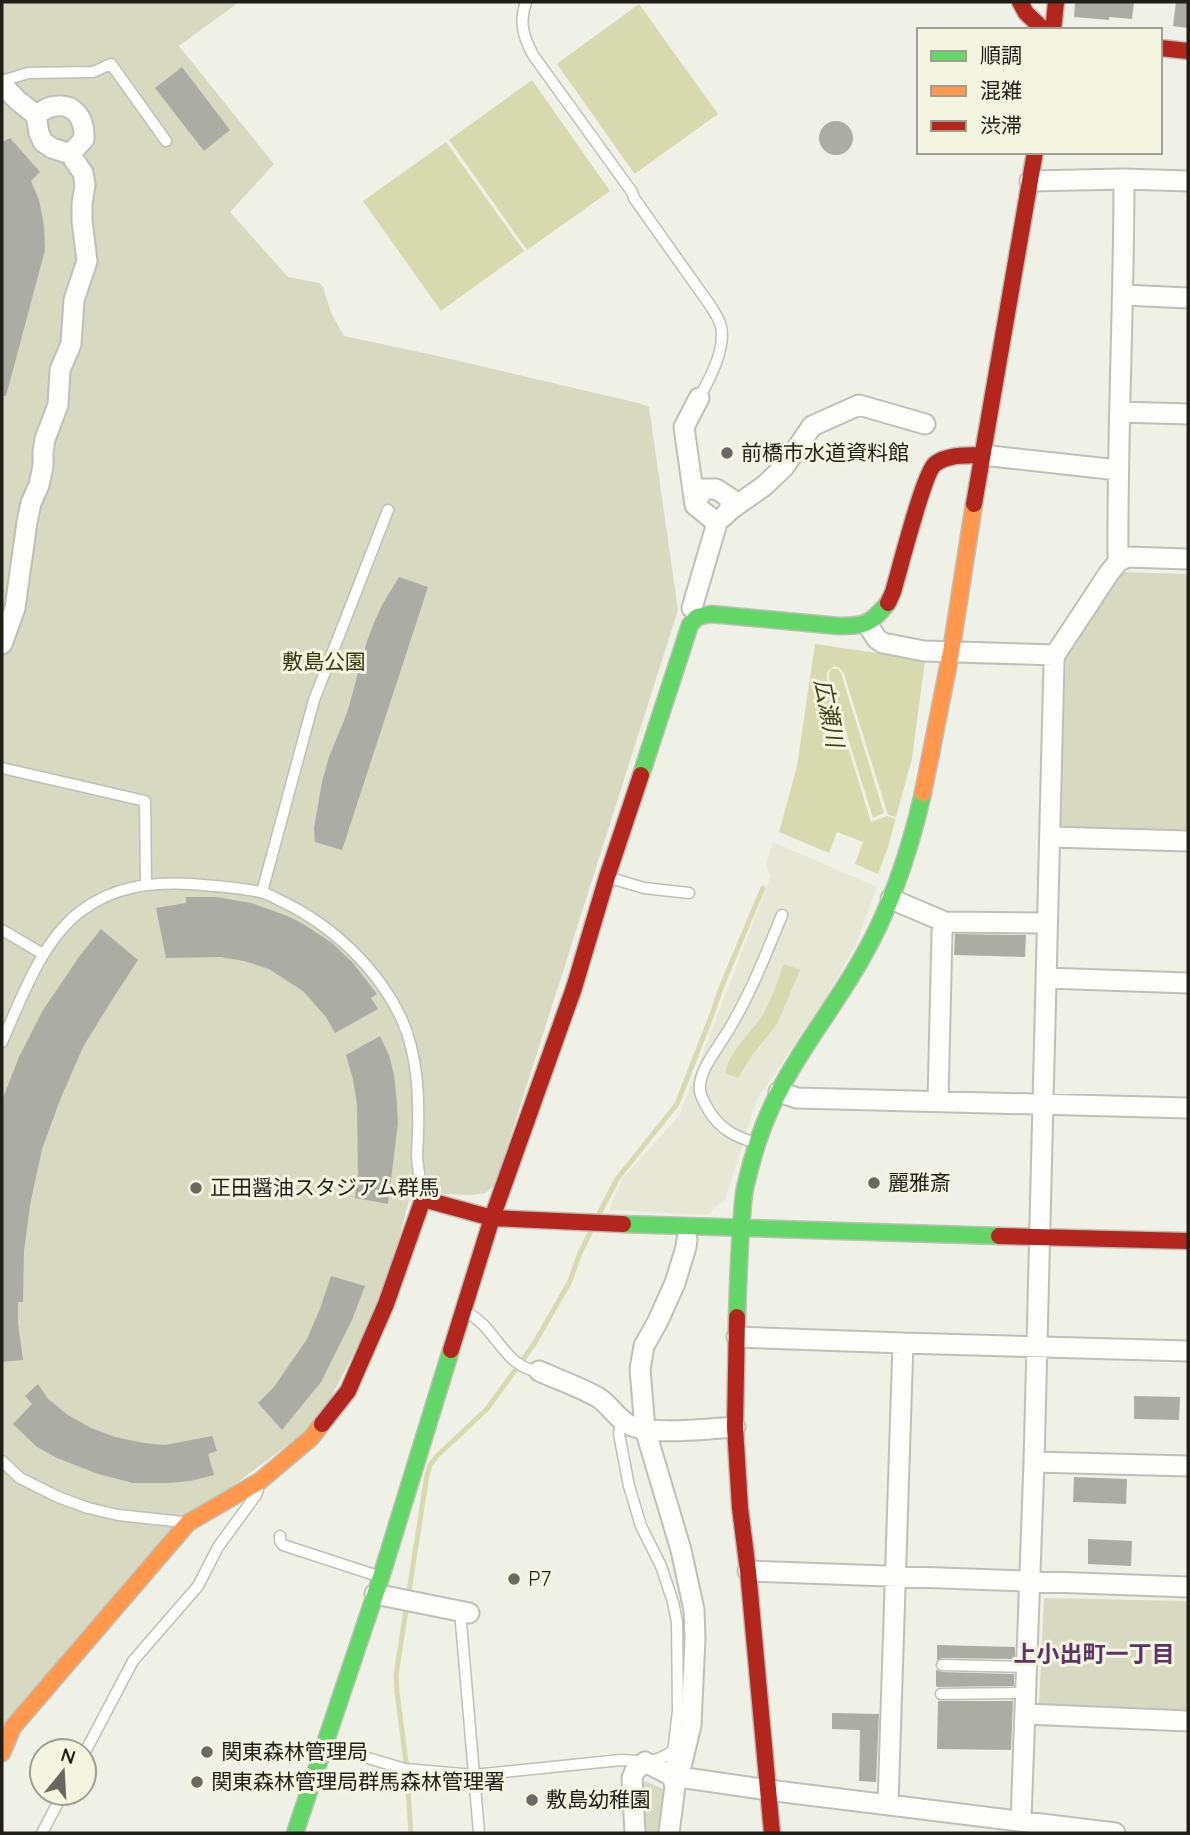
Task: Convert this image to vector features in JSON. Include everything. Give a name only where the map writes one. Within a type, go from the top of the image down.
[{"type":"street","points":[[1020,2],[1026,13],[1042,28]]},
{"type":"street","points":[[1053,28],[1056,2]]},
{"type":"street","points":[[1162,48],[1188,51]]},
{"type":"street","points":[[2,83],[36,115],[43,142],[70,154],[83,173],[85,185],[82,221],[87,261],[74,300],[71,344],[60,370],[58,405],[45,439],[39,485],[27,522],[15,608],[2,644]]},
{"type":"street","points":[[36,115],[49,107],[65,106],[77,112],[85,125],[84,139],[70,154]]},
{"type":"street","points":[[772,1833],[740,1508],[735,1427],[740,1228],[746,1186],[757,1144],[779,1092],[864,955],[891,899],[914,830],[951,652],[1035,154]]},
{"type":"street","points":[[1118,562],[1124,179]]},
{"type":"street","points":[[1030,181],[1188,181]]},
{"type":"street","points":[[1124,295],[1188,298]]},
{"type":"street","points":[[695,505],[684,427],[699,398]]},
{"type":"street","points":[[724,517],[784,467],[812,426],[859,405],[925,425]]},
{"type":"street","points":[[1120,412],[1188,414]]},
{"type":"street","points":[[295,1833],[378,1586],[492,1218],[574,988],[607,877],[694,620],[703,615],[718,614],[839,626],[867,624],[884,609],[893,592],[922,491],[932,466],[941,460],[982,455],[1118,470]]},
{"type":"street","points":[[692,608],[730,498],[716,489],[703,489],[695,505]]},
{"type":"street","points":[[695,505],[724,517]]},
{"type":"street","points":[[1021,1820],[1034,1462],[1055,655],[1118,562],[1127,557],[1188,559]]},
{"type":"street","points":[[867,624],[883,643],[924,650],[1055,655]]},
{"type":"street","points":[[1051,837],[1188,841]]},
{"type":"street","points":[[891,899],[945,922],[1046,923]]},
{"type":"street","points":[[938,1101],[942,932],[945,922]]},
{"type":"street","points":[[1046,978],[1188,983]]},
{"type":"street","points":[[779,1092],[797,1098],[1188,1108]]},
{"type":"street","points":[[2,1752],[7,1722],[188,1523],[260,1481],[311,1438],[348,1391],[386,1304],[423,1199],[492,1218],[1188,1241]]},
{"type":"street","points":[[635,1833],[632,1778],[635,1770],[645,1762],[682,1763],[691,1725],[694,1610],[681,1550],[645,1429],[640,1369],[644,1346],[659,1321],[675,1283],[687,1239]]},
{"type":"street","points":[[737,1337],[1188,1351]]},
{"type":"street","points":[[888,1804],[902,1343]]},
{"type":"street","points":[[526,1366],[598,1398],[630,1426],[656,1431],[735,1427]]},
{"type":"street","points":[[1034,1462],[1188,1466]]},
{"type":"street","points":[[748,1571],[1188,1587]]},
{"type":"street","points":[[378,1586],[465,1612]]},
{"type":"street","points":[[1026,1714],[1188,1721]]},
{"type":"street","points":[[675,1762],[768,1790],[1021,1820],[1070,1831],[1115,1833]]},
{"type":"street","points":[[669,1833],[675,1762]]},
{"type":"lane","points":[[526,2],[521,27],[533,55],[632,192],[712,308],[720,324],[722,333],[719,355],[699,398]]},
{"type":"lane","points":[[2,83],[28,73],[93,72],[111,64],[166,141]]},
{"type":"lane","points":[[262,892],[314,700],[388,510]]},
{"type":"lane","points":[[2,768],[145,801],[146,884]]},
{"type":"lane","points":[[607,877],[644,888],[689,893]]},
{"type":"lane","points":[[2,1041],[43,954],[79,912],[101,898],[146,884],[209,885],[262,892],[296,907],[331,931],[368,968],[391,1000],[411,1047],[418,1090],[417,1157],[423,1199]]},
{"type":"lane","points":[[757,1144],[721,1127],[699,1090],[710,1059],[747,998],[782,915]]},
{"type":"lane","points":[[2,930],[43,954]]},
{"type":"lane","points":[[463,1311],[477,1317],[508,1354],[526,1366]]},
{"type":"lane","points":[[621,1420],[619,1434],[629,1486],[641,1526],[662,1566],[677,1622],[678,1710],[675,1762]]},
{"type":"lane","points":[[2,1461],[20,1478],[58,1497],[118,1515],[188,1523]]},
{"type":"lane","points":[[93,1737],[133,1661],[198,1586],[219,1547],[256,1495],[260,1481]]},
{"type":"lane","points":[[281,1536],[279,1541],[283,1545],[378,1586]]},
{"type":"lane","points":[[465,1612],[479,1833]]},
{"type":"lane","points":[[942,1665],[1027,1667]]},
{"type":"lane","points":[[941,1694],[1027,1693]]},
{"type":"lane","points":[[324,1745],[405,1769],[474,1775],[621,1760],[645,1762]]},
{"type":"lane","points":[[42,1833],[56,1807]]},
{"type":"shaded area","points":[[773,842],[877,887],[857,942],[825,999],[757,1100],[725,1199],[707,1215],[609,1210],[623,1178],[679,1116],[771,876],[766,866]]},
{"type":"green space","name":"敷島公園","points":[[2,2],[239,2],[179,46],[274,164],[230,212],[288,277],[319,283],[323,287],[331,313],[344,336],[649,407],[678,610],[495,1185],[485,1193],[472,1195],[411,1193],[378,1307],[329,1401],[309,1429],[222,1494],[2,1737]]},
{"type":"green space","points":[[1122,572],[1188,574],[1188,835],[1059,832],[1066,657]]},
{"type":"green space","points":[[1044,1598],[1188,1601],[1188,1710],[1039,1705]]},
{"type":"green space","points":[[638,1778],[670,1792],[664,1833],[640,1833]]},
{"type":"water","points":[[639,4],[718,114],[634,173],[557,64]]},
{"type":"water","points":[[532,80],[610,191],[527,250],[449,140]]},
{"type":"water","points":[[446,142],[524,251],[441,311],[363,201]]},
{"type":"water","name":"広瀬川","points":[[815,644],[925,660],[912,758],[878,874],[855,864],[863,842],[837,832],[829,853],[779,832],[797,766]]},
{"type":"water","points":[[784,964],[800,970],[777,1024],[738,1078],[725,1073],[736,1049],[766,1010]]},
{"type":"pier","points":[[834,666],[840,668],[844,674],[888,815],[896,819],[887,816],[871,822],[827,672]],"holes":[[[838,669],[884,813],[873,818],[829,678],[829,672]]]},
{"type":"building","points":[[1075,2],[1134,2],[1132,19],[1074,17]]},
{"type":"building","points":[[1176,2],[1188,2],[1188,28],[1173,26]]},
{"type":"building","points":[[182,67],[230,130],[204,151],[155,88]]},
{"type":"building","points":[[836,121],[848,126],[853,138],[848,150],[836,155],[824,150],[819,138],[824,126]]},
{"type":"building","points":[[10,138],[40,172],[31,181],[39,200],[45,250],[6,396],[2,395],[2,142]]},
{"type":"building","points":[[399,577],[428,587],[342,850],[315,842],[314,828],[322,782],[347,713],[367,641],[382,605]]},
{"type":"building","points":[[186,897],[216,897],[251,903],[305,925],[332,943],[353,963],[377,994],[371,998],[378,1009],[335,1033],[326,1017],[303,991],[269,969],[220,957],[166,958],[156,908],[186,903]]},
{"type":"building","points":[[101,929],[138,960],[83,1047],[42,1149],[24,1251],[23,1302],[18,1302],[23,1360],[2,1362],[2,1100],[19,1057],[43,1010]]},
{"type":"building","points":[[955,934],[1026,935],[1025,957],[954,955]]},
{"type":"building","points":[[380,1036],[394,1075],[398,1123],[388,1204],[355,1198],[358,1173],[357,1104],[346,1055]]},
{"type":"building","points":[[331,1276],[365,1286],[352,1320],[321,1382],[282,1430],[258,1403],[274,1387],[307,1339]]},
{"type":"building","points":[[38,1384],[48,1399],[68,1415],[115,1437],[165,1445],[212,1436],[217,1451],[208,1454],[214,1475],[190,1481],[133,1483],[98,1474],[57,1458],[37,1447],[13,1424],[32,1404],[25,1396]]},
{"type":"building","points":[[1134,1396],[1180,1397],[1179,1420],[1134,1419]]},
{"type":"building","points":[[1074,1477],[1127,1479],[1126,1504],[1073,1502]]},
{"type":"building","points":[[1088,1539],[1132,1541],[1131,1566],[1088,1564]]},
{"type":"building","points":[[937,1645],[1015,1647],[1015,1659],[937,1660]]},
{"type":"building","points":[[936,1670],[1014,1674],[1014,1686],[938,1687]]},
{"type":"building","points":[[938,1701],[1013,1701],[1011,1750],[937,1749]]},
{"type":"building","points":[[832,1713],[879,1714],[876,1782],[859,1781],[860,1730],[832,1729]]},
{"type":"waterway","points":[[599,1214],[617,1179],[677,1104],[763,888]]},
{"type":"waterway","points":[[411,1833],[396,1675],[427,1475],[437,1456],[487,1409],[534,1344],[569,1283],[592,1229]]},
{"type":"traffic: fast","points":[[641,775],[690,625],[697,617],[711,614],[839,626],[856,625],[872,620],[888,603]]},
{"type":"traffic: fast","points":[[737,1317],[744,1196],[760,1136],[791,1069],[873,938],[906,857],[923,793]]},
{"type":"traffic: fast","points":[[623,1224],[999,1236]]},
{"type":"traffic: fast","points":[[295,1833],[381,1577],[451,1350]]},
{"type":"traffic: slow","points":[[923,793],[951,652],[974,504]]},
{"type":"traffic: slow","points":[[2,1753],[13,1727],[188,1523],[260,1481],[311,1438],[322,1424]]},
{"type":"traffic: jam","points":[[1020,2],[1026,13],[1042,28]]},
{"type":"traffic: jam","points":[[1053,28],[1056,2]]},
{"type":"traffic: jam","points":[[1162,48],[1188,51]]},
{"type":"traffic: jam","points":[[974,504],[1035,154]]},
{"type":"traffic: jam","points":[[888,603],[930,471],[935,464],[945,459],[982,455]]},
{"type":"traffic: jam","points":[[451,1350],[492,1218],[574,988],[641,775]]},
{"type":"traffic: jam","points":[[322,1424],[348,1391],[386,1304],[423,1199],[492,1218],[623,1224]]},
{"type":"traffic: jam","points":[[999,1236],[1188,1241]]},
{"type":"traffic: jam","points":[[737,1317],[735,1427],[740,1508],[772,1833]]},
{"type":"place","name":"前橋市水道資料館","points":[[727,453]]},
{"type":"place","name":"麗雅斎","points":[[874,1183]]},
{"type":"place","name":"正田醤油スタジアム群馬","points":[[196,1188]]},
{"type":"place","name":"P7","points":[[514,1579]]},
{"type":"place","name":"関東森林管理局","points":[[207,1752]]},
{"type":"place","name":"関東森林管理局群馬森林管理署","points":[[197,1782]]},
{"type":"place","name":"敷島幼稚園","points":[[532,1800]]},
{"type":"district","name":"上小出町一丁目","points":[[1094,1654]]}]
